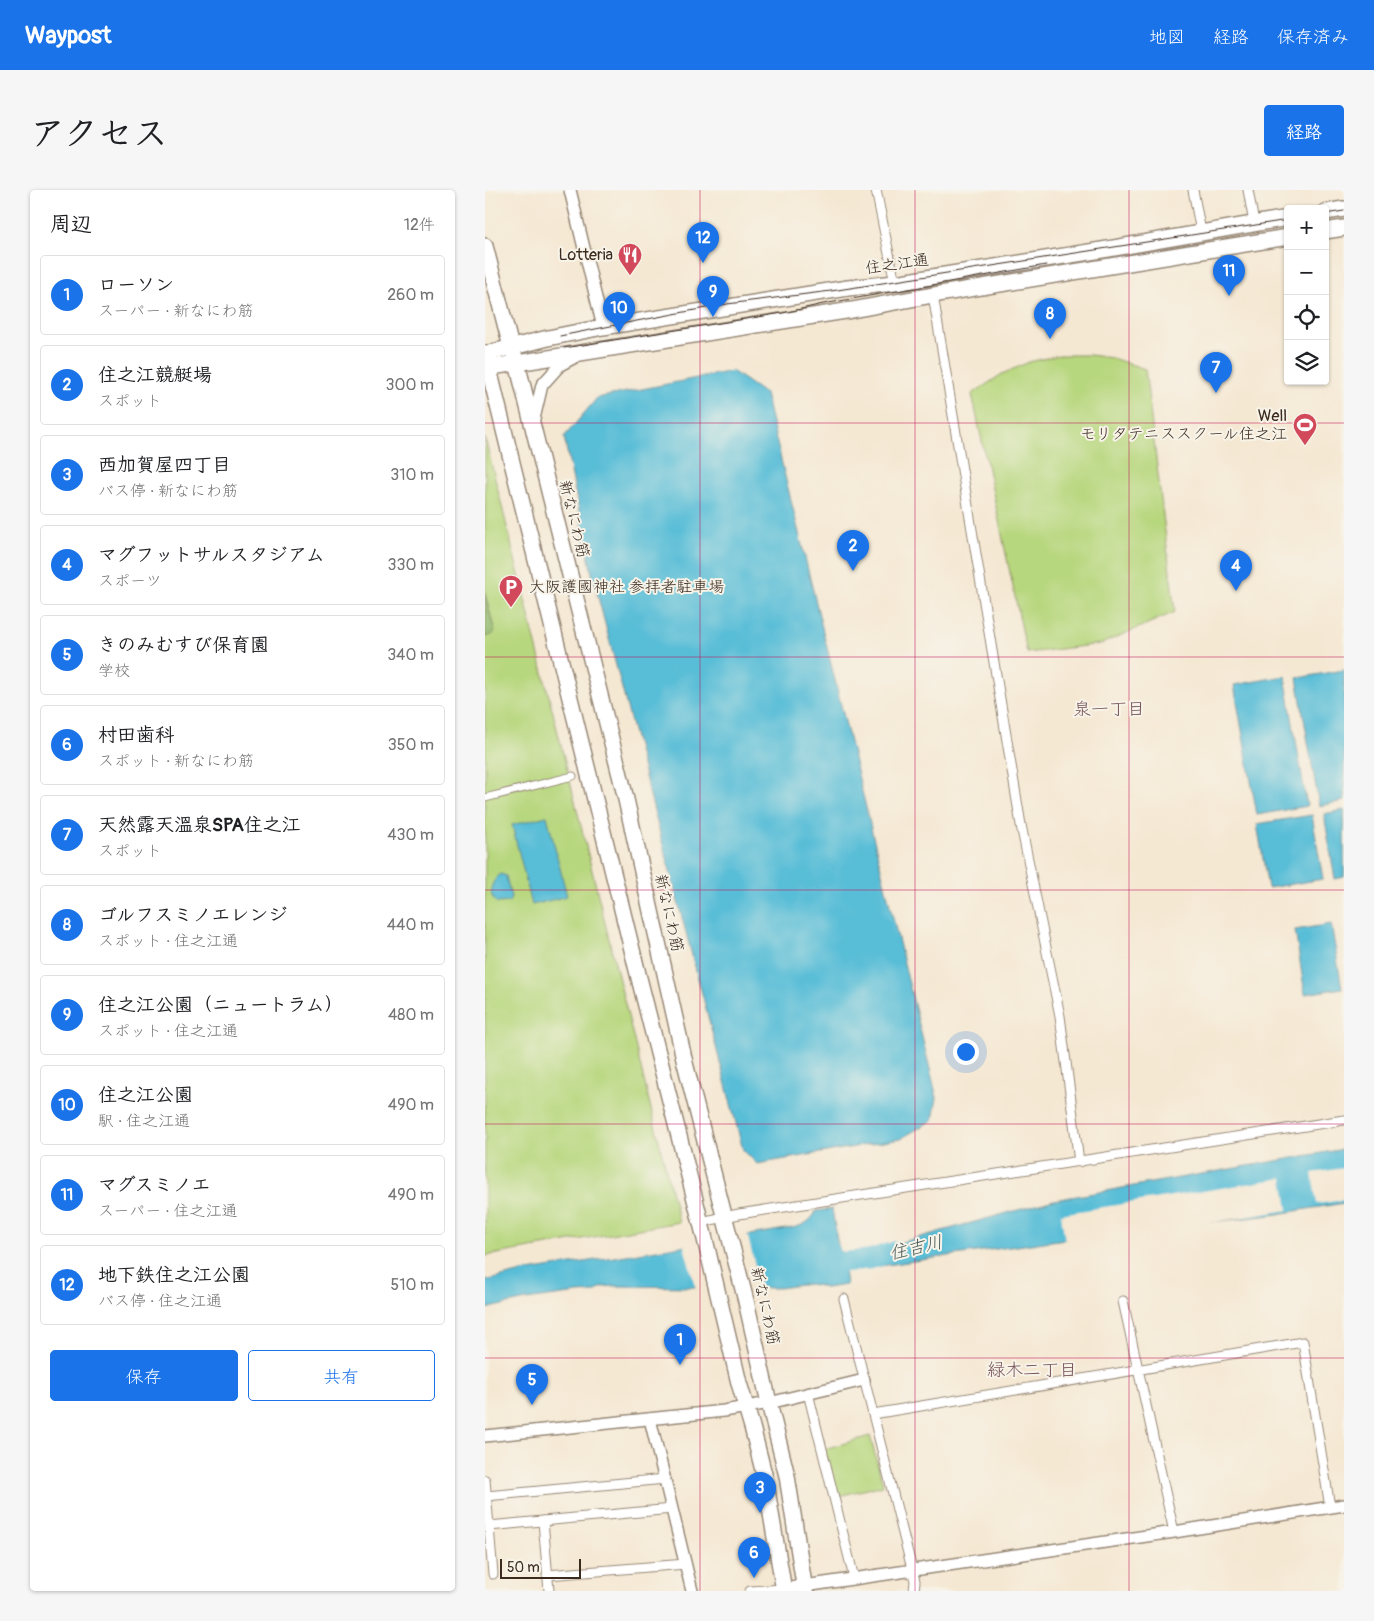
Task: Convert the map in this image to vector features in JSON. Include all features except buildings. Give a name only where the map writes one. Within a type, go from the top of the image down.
[{"type":"main road","points":[[1329,211],[1344,209]]},
{"type":"main road","name":"住之江通","points":[[486,359],[511,347],[603,327],[848,288],[895,283],[1284,219]]},
{"type":"main road","points":[[1329,230],[1344,228]]},
{"type":"main road","points":[[784,1590],[765,1478],[739,1383],[486,359],[517,363],[852,310],[1284,238]]},
{"type":"main road","name":"新なにわ筋","points":[[485,246],[511,347],[517,363],[625,794],[685,1063],[746,1302],[787,1476],[805,1589]]},
{"type":"street","points":[[570,190],[603,327]]},
{"type":"street","points":[[876,190],[895,283]]},
{"type":"street","points":[[1193,190],[1201,232]]},
{"type":"street","points":[[1248,190],[1254,223]]},
{"type":"street","points":[[933,295],[1019,815],[1060,1016],[1079,1162]]},
{"type":"street","points":[[532,425],[542,385],[560,365],[583,352]]},
{"type":"street","points":[[485,798],[573,776]]},
{"type":"street","points":[[702,1228],[1079,1162],[1344,1120]]},
{"type":"street","points":[[844,1299],[915,1581],[914,1591]]},
{"type":"street","points":[[1123,1301],[1174,1532]]},
{"type":"street","points":[[873,1414],[1303,1342],[1330,1507]]},
{"type":"street","points":[[485,1436],[650,1420],[747,1407],[865,1380]]},
{"type":"street","points":[[807,1393],[854,1578]]},
{"type":"street","points":[[650,1420],[693,1591]]},
{"type":"street","points":[[487,1496],[665,1479]]},
{"type":"street","points":[[485,1480],[493,1574]]},
{"type":"street","points":[[750,1591],[805,1589],[854,1578],[1174,1532],[1344,1504]]},
{"type":"street","points":[[489,1526],[672,1509]]},
{"type":"street","points":[[543,1521],[549,1591]]},
{"type":"street","points":[[547,1575],[686,1564]]},
{"type":"green space","points":[[1059,355],[1090,355],[1112,358],[1145,369],[1175,612],[1101,644],[1027,653],[972,394],[1002,374],[1029,362]]},
{"type":"green space","points":[[485,438],[679,1222],[485,1256]]},
{"type":"green space","points":[[485,593],[495,632],[485,637]]},
{"type":"green space","points":[[870,1436],[883,1485],[835,1497],[824,1449]]},
{"type":"water","points":[[732,371],[765,394],[937,1098],[933,1120],[900,1139],[757,1164],[743,1150],[592,574],[564,437],[597,398]]},
{"type":"water","points":[[1344,670],[1344,801],[1319,806],[1297,678]]},
{"type":"water","points":[[1285,676],[1307,806],[1257,815],[1234,685]]},
{"type":"water","points":[[1344,810],[1344,877],[1335,879],[1324,814]]},
{"type":"water","points":[[1312,815],[1323,879],[1268,888],[1257,824]]},
{"type":"water","points":[[547,816],[567,896],[532,905],[512,825]]},
{"type":"water","points":[[501,874],[506,876],[511,897],[509,902],[497,903],[491,894],[491,890],[493,883]]},
{"type":"water","points":[[1331,924],[1342,988],[1305,994],[1295,930]]},
{"type":"water","points":[[1344,1149],[1344,1203],[1271,1215],[1058,1240],[873,1267],[870,1251],[1054,1200]]},
{"type":"water","points":[[832,1209],[837,1242],[844,1258],[846,1285],[825,1288],[809,1284],[779,1288],[614,1286],[602,1287],[595,1292],[526,1300],[485,1309],[485,1281],[522,1272],[792,1228],[812,1218],[816,1211]]},
{"type":"pier","points":[[1344,1168],[1344,1200],[1317,1204],[1312,1173]]},
{"type":"pier","points":[[1283,1178],[1288,1210],[1173,1229],[1065,1241],[1061,1214]]},
{"type":"pier","points":[[747,1233],[761,1290],[696,1289],[683,1243]]},
{"type":"waterway","name":"住吉川","points":[[819,1258],[845,1262],[871,1259],[896,1251]]},
{"type":"tram line","points":[[1329,213],[1344,211]]},
{"type":"tram line","points":[[560,336],[727,304],[831,291],[1284,221]]},
{"type":"tram line","points":[[564,348],[783,313],[823,304],[1046,265]]},
{"type":"place","name":"地下鉄住之江公園","points":[[703,263]]},
{"type":"place","name":"Lotteria","points":[[630,276]]},
{"type":"place","name":"マグスミノエ","points":[[1229,296]]},
{"type":"place","name":"住之江公園（ニュートラム）","points":[[713,317]]},
{"type":"place","name":"住之江公園","points":[[619,333]]},
{"type":"place","name":"ゴルフスミノエレンジ","points":[[1050,339]]},
{"type":"place","name":"天然露天溫泉SPA住之江","points":[[1216,393]]},
{"type":"place","name":"Well モリタテニススクール住之江","points":[[1305,446]]},
{"type":"place","name":"住之江競艇場","points":[[853,571]]},
{"type":"place","name":"マグフットサルスタジアム","points":[[1236,591]]},
{"type":"place","name":"大阪護國神社 参拝者駐車場","points":[[511,608]]},
{"type":"place","name":"ローソン","points":[[680,1365]]},
{"type":"place","name":"きのみむすび保育園","points":[[532,1405]]},
{"type":"place","name":"西加賀屋四丁目","points":[[760,1513]]},
{"type":"place","name":"村田歯科","points":[[754,1578]]},
{"type":"district","name":"泉一丁目","points":[[1109,709]]},
{"type":"district","name":"緑木二丁目","points":[[1032,1370]]}]
